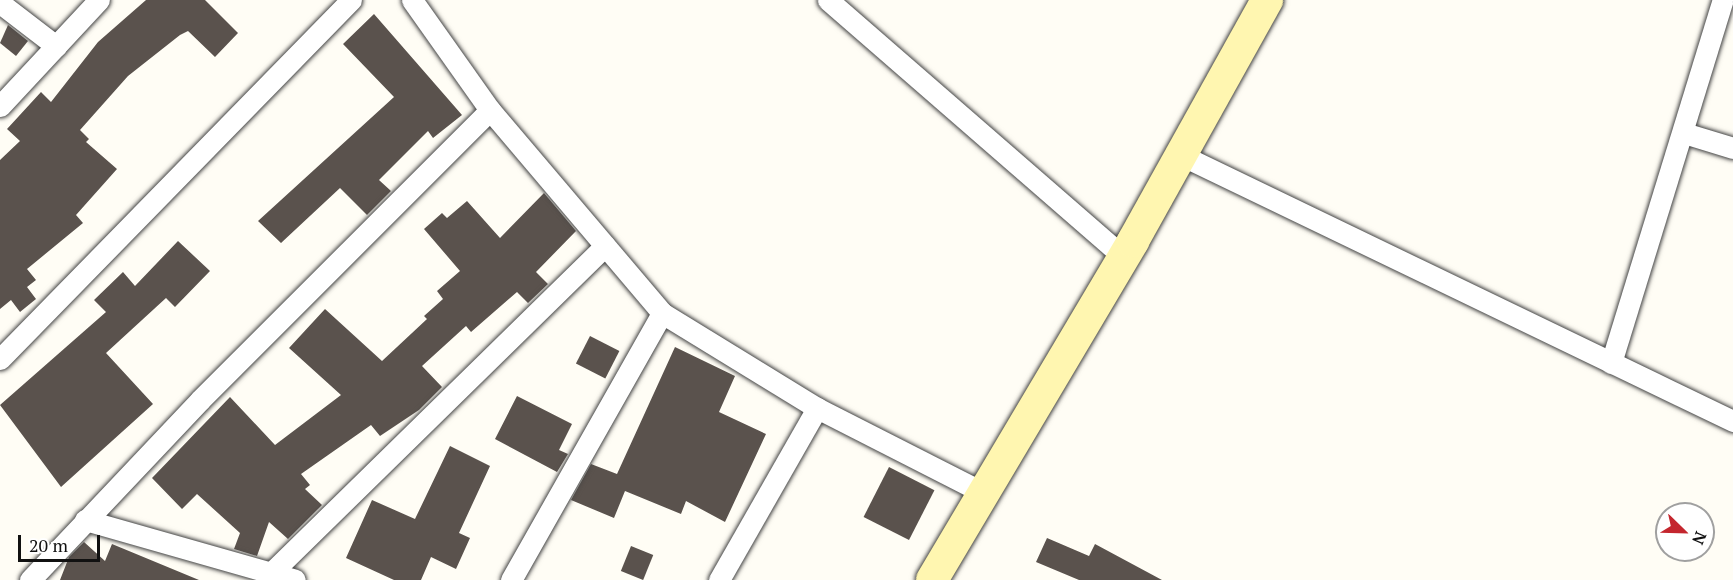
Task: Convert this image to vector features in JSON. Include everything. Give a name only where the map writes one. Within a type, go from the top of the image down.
[{"type":"street","points":[[0,106],[99,0]]},
{"type":"street","points":[[0,359],[351,0]]},
{"type":"street","points":[[412,0],[490,110],[662,313],[817,408],[984,493]]},
{"type":"street","points":[[828,0],[1124,257]]},
{"type":"street","points":[[932,580],[1124,257],[1267,0]]},
{"type":"street","points":[[1611,363],[1684,133],[1723,0]]},
{"type":"street","points":[[0,3],[56,46]]},
{"type":"street","points":[[30,580],[85,520],[490,110]]},
{"type":"street","points":[[1684,133],[1733,148]]},
{"type":"street","points":[[1181,155],[1733,421]]},
{"type":"street","points":[[270,574],[605,246]]},
{"type":"street","points":[[512,580],[662,313]]},
{"type":"street","points":[[718,580],[817,408]]},
{"type":"street","points":[[85,520],[295,580]]},
{"type":"building","points":[[146,0],[205,0],[238,33],[215,57],[188,31],[180,35],[128,76],[80,130],[89,139],[86,142],[117,169],[76,215],[83,223],[27,269],[36,280],[27,287],[36,299],[20,312],[11,300],[0,309],[0,160],[20,141],[7,129],[41,92],[51,102],[98,42]]},
{"type":"building","points":[[374,14],[462,115],[433,138],[428,131],[379,180],[391,191],[367,215],[340,188],[281,243],[258,221],[394,97],[343,44]]},
{"type":"building","points":[[8,25],[28,41],[16,56],[0,43]]},
{"type":"building","points":[[544,193],[576,231],[536,272],[548,284],[528,303],[517,292],[471,332],[466,326],[422,366],[442,387],[419,410],[380,436],[371,425],[301,474],[310,485],[305,489],[322,505],[288,539],[269,522],[257,556],[234,549],[240,533],[197,494],[182,509],[152,478],[230,397],[275,445],[341,395],[289,348],[325,309],[382,361],[427,319],[424,316],[443,299],[437,291],[460,271],[424,229],[442,213],[447,218],[467,201],[500,238]]},
{"type":"building","points":[[178,241],[210,271],[175,307],[166,298],[106,353],[153,404],[61,487],[0,405],[106,312],[94,300],[123,272],[135,286]]},
{"type":"building","points":[[590,336],[619,351],[605,379],[576,364]]},
{"type":"building","points":[[675,347],[735,376],[719,412],[766,434],[725,522],[686,501],[681,514],[625,491],[614,518],[571,500],[591,464],[617,474]]},
{"type":"building","points":[[517,396],[572,424],[559,450],[568,454],[557,472],[495,439]]},
{"type":"building","points":[[450,446],[490,466],[459,533],[470,538],[456,569],[431,557],[421,580],[394,580],[346,558],[372,500],[415,519]]},
{"type":"building","points":[[889,467],[934,490],[909,540],[864,517]]},
{"type":"building","points":[[1047,538],[1089,556],[1095,544],[1162,580],[1079,580],[1036,562]]},
{"type":"building","points":[[84,542],[105,561],[112,544],[199,580],[60,580],[69,557]]},
{"type":"building","points":[[631,546],[653,555],[643,580],[621,571]]}]
